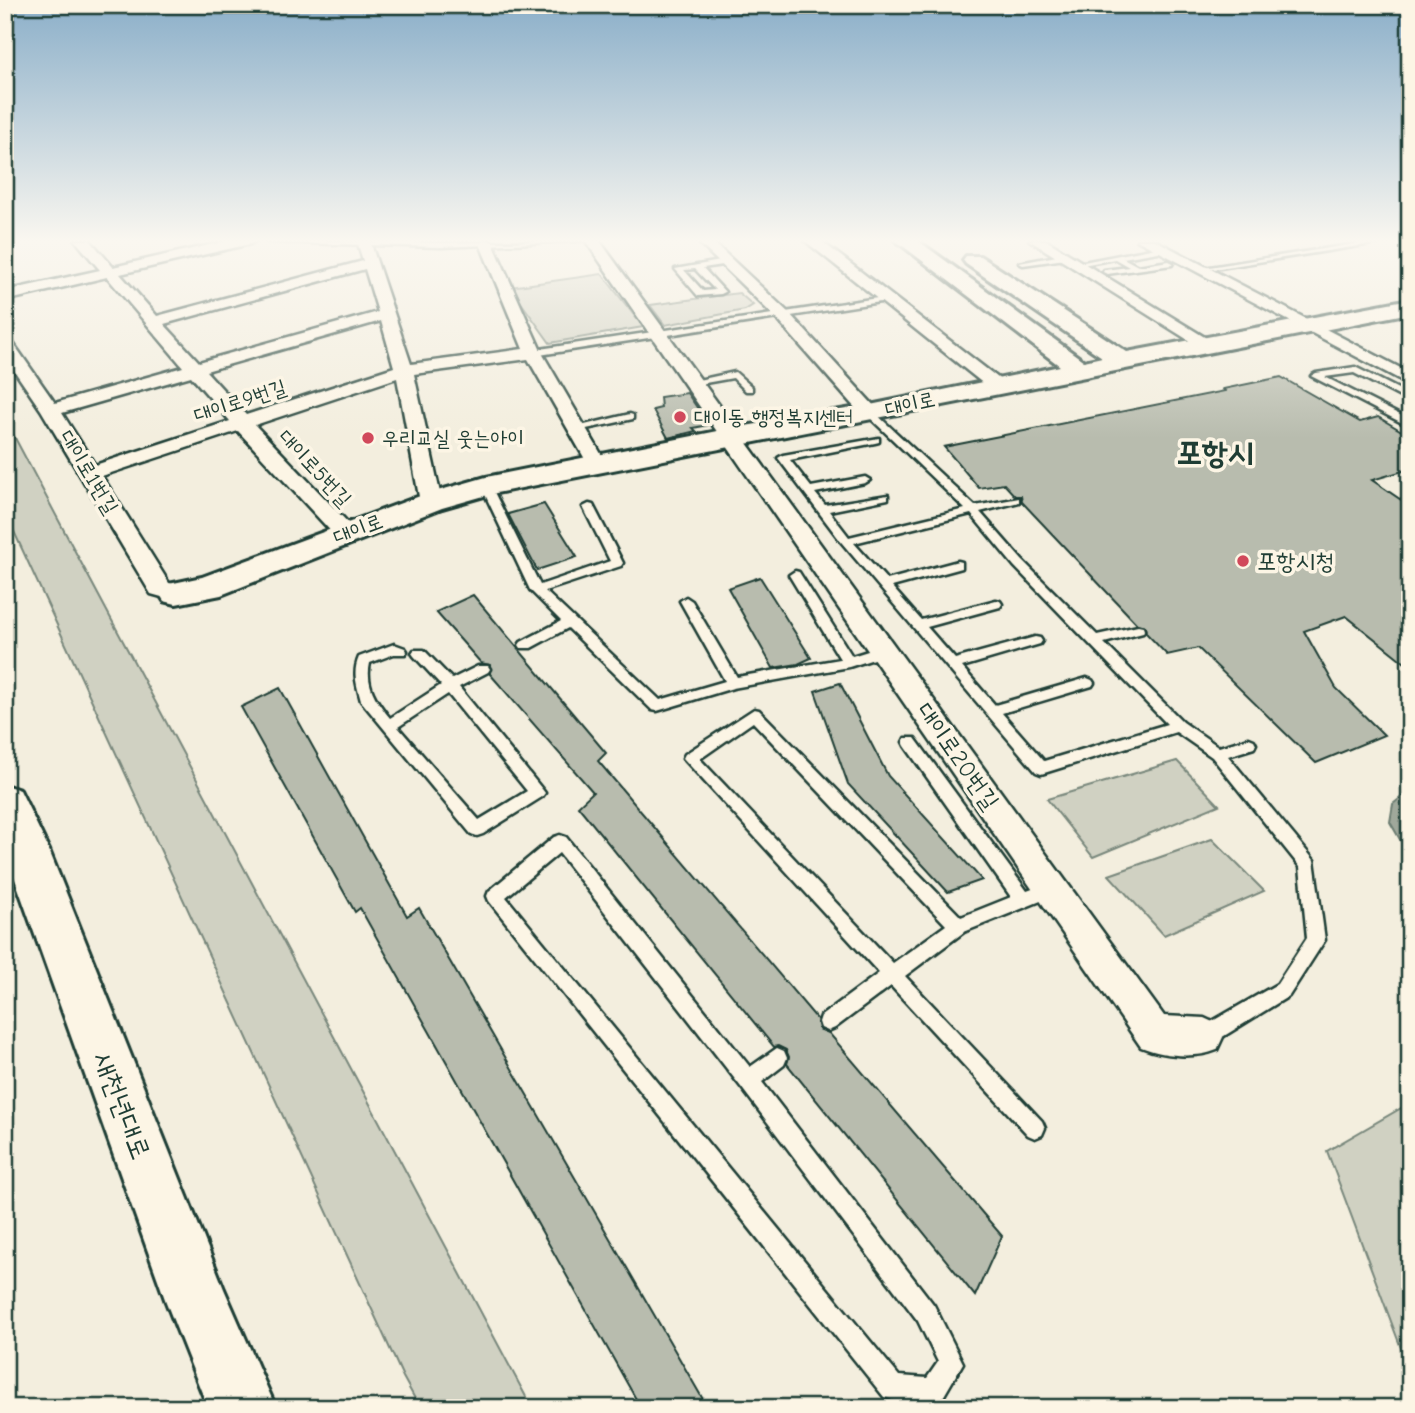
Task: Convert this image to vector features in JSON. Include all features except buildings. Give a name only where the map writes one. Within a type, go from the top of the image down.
[{"type":"street","name":"대이로5번길","points":[[139,306],[345,534]]},
{"type":"street","points":[[153,322],[211,306]]},
{"type":"street","points":[[385,306],[404,370],[431,502]]},
{"type":"street","points":[[513,306],[533,353],[597,464]]},
{"type":"street","name":"대이로20번길","points":[[640,306],[1154,1034],[1204,1037]]},
{"type":"street","points":[[772,306],[872,427]]},
{"type":"street","points":[[893,306],[996,386]]},
{"type":"street","points":[[994,306],[1080,369]]},
{"type":"street","points":[[1041,306],[1123,360]]},
{"type":"street","points":[[1144,306],[1206,344]]},
{"type":"street","points":[[1271,306],[1409,379]]},
{"type":"street","name":"대이로","points":[[176,593],[209,587],[431,502],[486,486],[733,436],[872,427],[996,386],[1305,324],[1410,306]]},
{"type":"street","points":[[51,410],[387,314]]},
{"type":"street","name":"대이로1번길","points":[[5,344],[51,410],[160,588],[176,593]]},
{"type":"street","name":"대이로9번길","points":[[90,472],[404,370],[533,353]]},
{"type":"street","name":"새천년대로","points":[[5,802],[27,850],[198,1302],[242,1408]]},
{"type":"lane","points":[[533,353],[845,306]]},
{"type":"lane","points":[[1410,398],[1355,370],[1316,376],[1410,424]]},
{"type":"lane","points":[[694,382],[735,376],[749,389]]},
{"type":"lane","points":[[1390,415],[1410,411]]},
{"type":"lane","points":[[577,428],[630,417]]},
{"type":"lane","points":[[1178,726],[1041,768],[846,541],[783,458],[872,427],[973,510],[1018,563],[1178,726],[1217,753],[1308,866],[1316,940],[1283,990],[1204,1037]]},
{"type":"lane","points":[[808,491],[865,480]]},
{"type":"lane","points":[[486,486],[536,590],[657,706],[733,682],[849,662],[884,651]]},
{"type":"lane","points":[[822,509],[884,497]]},
{"type":"lane","points":[[846,541],[1015,500]]},
{"type":"lane","points":[[536,590],[617,563],[589,507]]},
{"type":"lane","points":[[884,584],[958,565]]},
{"type":"lane","points":[[795,575],[849,662]]},
{"type":"lane","points":[[686,601],[733,682]]},
{"type":"lane","points":[[918,625],[996,604]]},
{"type":"lane","points":[[526,645],[570,622]]},
{"type":"lane","points":[[1096,640],[1138,630]]},
{"type":"lane","points":[[952,665],[1035,641]]},
{"type":"lane","points":[[400,651],[394,649],[364,660],[361,674],[368,701],[477,829],[537,793],[450,686],[419,653]]},
{"type":"lane","points":[[388,726],[482,669]]},
{"type":"lane","points":[[992,711],[1087,683]]},
{"type":"lane","points":[[958,926],[754,714],[690,758],[1035,1128]]},
{"type":"lane","points":[[910,742],[1023,900]]},
{"type":"lane","points":[[1217,753],[1249,744]]},
{"type":"lane","points":[[560,842],[748,1080],[926,1313],[951,1363],[933,1390],[892,1388],[495,895],[560,842]]},
{"type":"lane","points":[[828,1022],[958,926],[1052,889]]},
{"type":"lane","points":[[748,1080],[777,1058]]},
{"type":"shaded area","points":[[524,306],[627,306],[643,327],[550,343]]},
{"type":"shaded area","points":[[651,306],[751,306],[745,310],[665,325]]},
{"type":"shaded area","points":[[5,419],[532,1408],[420,1408],[403,1377],[5,512]]},
{"type":"shaded area","points":[[1177,761],[1219,805],[1093,857],[1047,799]]},
{"type":"shaded area","points":[[1410,790],[1410,857],[1390,822],[1393,804]]},
{"type":"shaded area","points":[[1212,839],[1264,891],[1164,935],[1109,875]]},
{"type":"shaded area","points":[[1410,1103],[1410,1372],[1327,1151]]},
{"type":"place","name":"대이동 행정복지센터","points":[[680,417]]},
{"type":"place","name":"우리교실 웃는아이","points":[[368,438]]},
{"type":"place","name":"포항시청","points":[[1243,561]]},
{"type":"district","name":"포항시","points":[[1215,452]]}]
